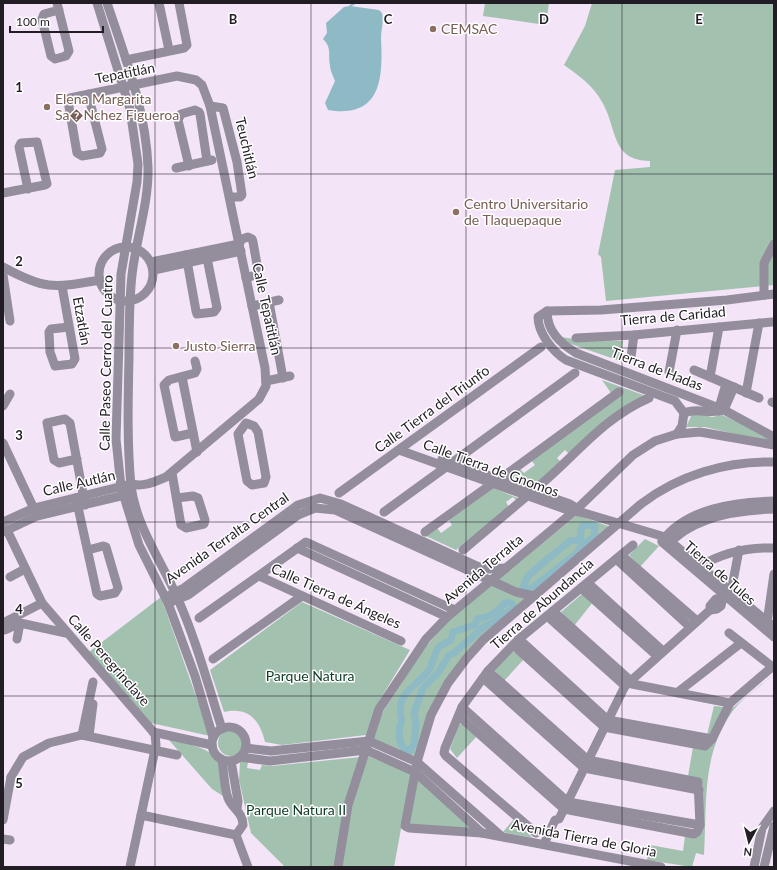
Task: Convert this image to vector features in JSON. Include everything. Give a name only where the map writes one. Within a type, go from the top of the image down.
[{"type":"street","name":"Calle Paseo Cerro del Cuatro","points":[[97,3],[134,126],[138,164],[121,274],[116,439],[129,489],[141,524],[177,596],[204,670],[222,729]]},
{"type":"street","name":"Calle Paseo Cerro del Cuatro","points":[[107,3],[143,117],[148,169],[147,187],[130,301],[127,437],[129,489],[139,545],[167,600],[194,676],[212,741]]},
{"type":"street","points":[[159,3],[169,50]]},
{"type":"street","points":[[126,60],[184,48],[187,45],[179,3]]},
{"type":"street","points":[[58,7],[69,51],[66,56],[52,59],[43,16],[44,14],[58,7]]},
{"type":"street","name":"Tepatitlán","points":[[88,94],[101,151],[82,156],[77,153],[68,101],[70,98],[88,94],[177,76],[196,80]]},
{"type":"street","name":"Calle Tepatitlán","points":[[196,80],[205,90],[210,106],[230,197],[266,381]]},
{"type":"street","name":"Teuchitlán","points":[[210,106],[223,108],[237,162],[242,195],[240,197],[230,197]]},
{"type":"street","points":[[188,166],[178,120],[181,114],[195,110],[200,114],[207,161]]},
{"type":"street","points":[[3,193],[28,189],[45,185],[47,181],[37,142],[19,144],[28,189]]},
{"type":"street","name":"Teuchitlán","points":[[176,168],[221,158]]},
{"type":"street","points":[[240,248],[242,239],[252,239],[258,270],[255,274],[246,278]]},
{"type":"street","points":[[764,295],[764,263],[774,244]]},
{"type":"street","points":[[125,246],[137,248],[143,252],[153,266],[154,278],[151,286],[138,298],[130,301],[120,300],[110,296],[104,289],[100,280],[99,270],[105,257],[116,248],[125,246]]},
{"type":"street","points":[[153,266],[240,248]]},
{"type":"street","points":[[187,259],[207,258],[240,248]]},
{"type":"street","points":[[187,259],[197,314],[214,312],[217,308],[207,258]]},
{"type":"street","points":[[3,267],[38,284],[62,286],[100,280]]},
{"type":"street","points":[[3,276],[10,321]]},
{"type":"street","name":"Etzatlán","points":[[62,286],[70,327],[74,361],[72,364],[55,366],[50,352],[49,332],[51,329],[70,327]]},
{"type":"street","points":[[547,311],[601,310],[774,294]]},
{"type":"street","points":[[252,306],[278,300]]},
{"type":"street","points":[[129,489],[152,483],[172,473],[259,399],[264,392],[266,381],[287,377],[269,302]]},
{"type":"street","name":"Tierra de Hadas","points":[[684,413],[679,405],[669,398],[566,360],[559,356],[538,326],[538,317],[547,311],[548,324],[551,330],[565,346],[576,353],[720,410],[774,437]]},
{"type":"street","name":"Tierra de Caridad","points":[[576,338],[634,335],[772,322]]},
{"type":"street","points":[[746,393],[759,323]]},
{"type":"street","points":[[710,376],[718,327]]},
{"type":"street","points":[[669,372],[677,330]]},
{"type":"street","points":[[630,357],[634,335]]},
{"type":"street","name":"Calle Tierra del Triunfo","points":[[339,493],[541,347]]},
{"type":"street","points":[[193,433],[177,437],[173,433],[164,385],[169,380],[197,371],[195,361]]},
{"type":"street","points":[[694,370],[759,398]]},
{"type":"street","points":[[384,512],[575,373]]},
{"type":"street","points":[[182,377],[198,452]]},
{"type":"street","points":[[677,434],[682,426],[684,413],[698,410],[709,413],[720,410],[730,385]]},
{"type":"street","points":[[426,532],[619,392]]},
{"type":"street","points":[[3,406],[10,394]]},
{"type":"street","points":[[463,550],[549,478],[608,422],[623,411],[649,398]]},
{"type":"street","points":[[241,414],[246,423],[254,426],[258,432],[266,477],[264,482],[252,485],[247,481],[238,434],[246,423]]},
{"type":"street","points":[[77,459],[58,463],[54,460],[47,423],[65,419],[69,420],[77,459],[88,550],[97,594],[100,596],[114,593],[118,588],[106,547],[103,546],[88,550]]},
{"type":"street","name":"Avenida Terralta","points":[[338,867],[348,805],[379,709],[426,639],[447,617],[578,511],[641,449],[655,441],[688,432],[711,433],[774,445]]},
{"type":"street","points":[[3,443],[36,512]]},
{"type":"street","name":"Calle Tierra de Gnomos","points":[[402,448],[578,511]]},
{"type":"street","points":[[415,772],[431,715],[448,683],[483,640],[654,494],[688,477],[713,468],[739,463],[774,462]]},
{"type":"street","points":[[172,473],[177,498]]},
{"type":"street","name":"Calle Autlán","points":[[4,528],[36,512],[129,489]]},
{"type":"street","name":"Avenida Terralta Central","points":[[167,600],[177,596],[188,595],[298,505],[313,499],[326,499],[341,504],[478,566],[489,569],[506,568]]},
{"type":"street","points":[[666,542],[680,524],[714,509],[740,503],[774,501]]},
{"type":"street","name":"Avenida Terralta Central","points":[[265,533],[306,511],[315,508],[330,509],[490,581],[516,592],[534,596]]},
{"type":"street","points":[[666,542],[688,528],[719,516],[740,512],[774,509]]},
{"type":"street","name":"Tierra de Tules","points":[[578,511],[646,532],[666,542],[700,566],[726,596],[771,625]]},
{"type":"street","name":"Calle Peregrinclave","points":[[4,528],[42,603],[66,633],[153,732]]},
{"type":"street","points":[[199,618],[306,542],[455,610]]},
{"type":"street","name":"Tierra de Tules","points":[[666,542],[774,637]]},
{"type":"street","name":"Tierra de Abundancia","points":[[536,833],[444,753],[445,748],[461,712],[485,674],[516,642],[633,545]]},
{"type":"street","points":[[297,548],[447,617]]},
{"type":"street","points":[[700,566],[712,558],[739,550],[774,548]]},
{"type":"street","points":[[548,845],[556,820],[559,819],[627,683],[710,610],[721,606],[734,582],[739,550]]},
{"type":"street","points":[[619,557],[693,624]]},
{"type":"street","points":[[10,577],[25,569]]},
{"type":"street","points":[[771,625],[774,574]]},
{"type":"street","name":"Calle Tierra de Ángeles","points":[[259,576],[402,641]]},
{"type":"street","points":[[584,585],[660,653]]},
{"type":"street","points":[[213,659],[302,596]]},
{"type":"street","points":[[4,626],[42,603]]},
{"type":"street","points":[[550,614],[627,683],[730,703]]},
{"type":"street","points":[[4,626],[20,623],[66,633]]},
{"type":"street","points":[[17,639],[20,623]]},
{"type":"street","points":[[516,642],[606,723],[709,742],[730,703],[773,668],[729,633]]},
{"type":"street","points":[[678,692],[741,643]]},
{"type":"street","points":[[194,676],[204,670]]},
{"type":"street","points":[[461,712],[566,805],[694,834],[697,832],[700,825],[699,786],[586,764],[485,674]]},
{"type":"street","points":[[86,736],[94,706],[91,699],[94,682]]},
{"type":"street","points":[[246,748],[246,742],[240,731],[228,727],[222,729],[212,741],[213,751],[231,760],[270,761],[366,750],[415,772],[482,833]]},
{"type":"street","points":[[130,867],[155,750],[156,740],[153,732],[212,741]]},
{"type":"street","points":[[3,820],[7,775],[23,757],[49,744],[86,736],[177,755]]},
{"type":"street","points":[[236,835],[244,825],[243,819],[237,809],[231,805],[228,798],[231,760],[246,748],[271,751],[369,741],[417,762],[501,836]]},
{"type":"street","name":"Avenida Tierra de Gloria","points":[[415,772],[405,826],[409,828],[482,833],[661,867]]},
{"type":"street","points":[[566,805],[700,825]]},
{"type":"street","points":[[754,867],[762,828],[774,811]]},
{"type":"street","points":[[141,815],[236,835]]},
{"type":"street","points":[[764,867],[774,826]]},
{"type":"street","points":[[236,835],[248,867]]},
{"type":"green space","points":[[485,3],[549,3],[546,25],[483,16]]},
{"type":"green space","points":[[592,3],[774,3],[774,285],[606,301],[601,257],[598,254],[615,170],[650,167],[650,161],[637,159],[628,155],[621,149],[607,112],[599,96],[585,81],[564,65],[585,26]]},
{"type":"green space","points":[[561,337],[623,341],[620,361],[571,344]]},
{"type":"green space","points":[[602,380],[646,396],[569,454],[565,450],[557,458],[561,462],[533,488],[519,483],[520,478],[515,476],[513,481],[507,478],[520,469],[524,473],[535,465],[531,460],[611,393]]},
{"type":"green space","points":[[693,412],[712,417],[722,415],[774,438],[774,443],[705,427],[686,427]]},
{"type":"green space","points":[[493,488],[520,499],[517,501],[513,497],[506,502],[509,507],[456,550],[426,536],[437,528],[441,533],[452,525],[449,520]]},
{"type":"green space","points":[[577,515],[611,527],[533,593],[519,591],[496,581]]},
{"type":"green space","points":[[645,539],[659,546],[640,567],[629,555]]},
{"type":"green space","points":[[491,585],[526,598],[459,661],[415,756],[373,739],[382,713],[423,650],[446,623]]},
{"type":"green space","points":[[582,594],[593,602],[574,626],[561,612]]},
{"type":"green space","points":[[161,597],[210,736],[151,723],[89,652]]},
{"type":"green space","name":"Parque Natura","points":[[302,602],[410,650],[378,703],[366,735],[282,745],[265,742],[260,728],[247,713],[240,711],[224,712],[210,670]]},
{"type":"green space","points":[[512,652],[524,659],[504,681],[494,670]]},
{"type":"green space","points":[[746,698],[732,712],[722,728],[710,763],[706,800],[704,855],[696,853],[692,867],[647,860],[650,845],[683,851],[685,836],[699,836],[701,833],[703,785],[702,782],[688,776],[693,747],[703,749],[729,711]]},
{"type":"green space","points":[[714,706],[724,707],[711,735],[707,735]]},
{"type":"green space","points":[[462,723],[477,736],[457,758],[450,749],[459,725]]},
{"type":"green space","points":[[231,730],[240,734],[244,743],[240,752],[231,756],[222,752],[218,743],[222,734]]},
{"type":"green space","points":[[168,739],[196,746],[209,752],[215,757],[219,762],[223,796],[212,789]]},
{"type":"green space","points":[[368,756],[411,774],[394,867],[341,867],[351,806]]},
{"type":"green space","name":"Parque Natura II","points":[[360,757],[334,867],[285,867],[251,833],[239,780],[240,762],[248,762],[247,768],[260,770],[262,765],[272,766]]},
{"type":"green space","points":[[417,778],[475,830],[407,825]]},
{"type":"green space","points":[[513,820],[533,838],[503,832]]},
{"type":"water","points":[[350,6],[379,10],[382,13],[382,53],[379,80],[376,92],[369,101],[359,108],[346,111],[328,110],[325,103],[335,81],[330,69],[329,48],[323,39],[327,33],[326,23],[344,7]]},
{"type":"waterway","points":[[350,6],[355,3]]},
{"type":"waterway","points":[[583,525],[595,526],[594,537],[581,546],[577,553],[532,588],[527,589],[523,587],[528,576],[550,557],[570,541],[580,540],[583,525]]},
{"type":"waterway","points":[[505,603],[511,603],[513,605],[512,609],[496,621],[485,626],[454,653],[449,655],[438,673],[423,688],[414,713],[416,723],[414,744],[410,751],[403,748],[399,734],[402,720],[400,711],[403,698],[407,692],[428,671],[438,649],[440,646],[451,640],[453,632],[475,625],[477,619],[493,614],[505,603]]},
{"type":"place","name":"CEMSAC","points":[[433,29]]},
{"type":"place","name":"Elena Margarita Sa�Nchez Figueroa","points":[[47,107]]},
{"type":"place","name":"Centro Universitario de Tlaquepaque","points":[[456,212]]},
{"type":"place","name":"Justo Sierra","points":[[176,346]]}]
